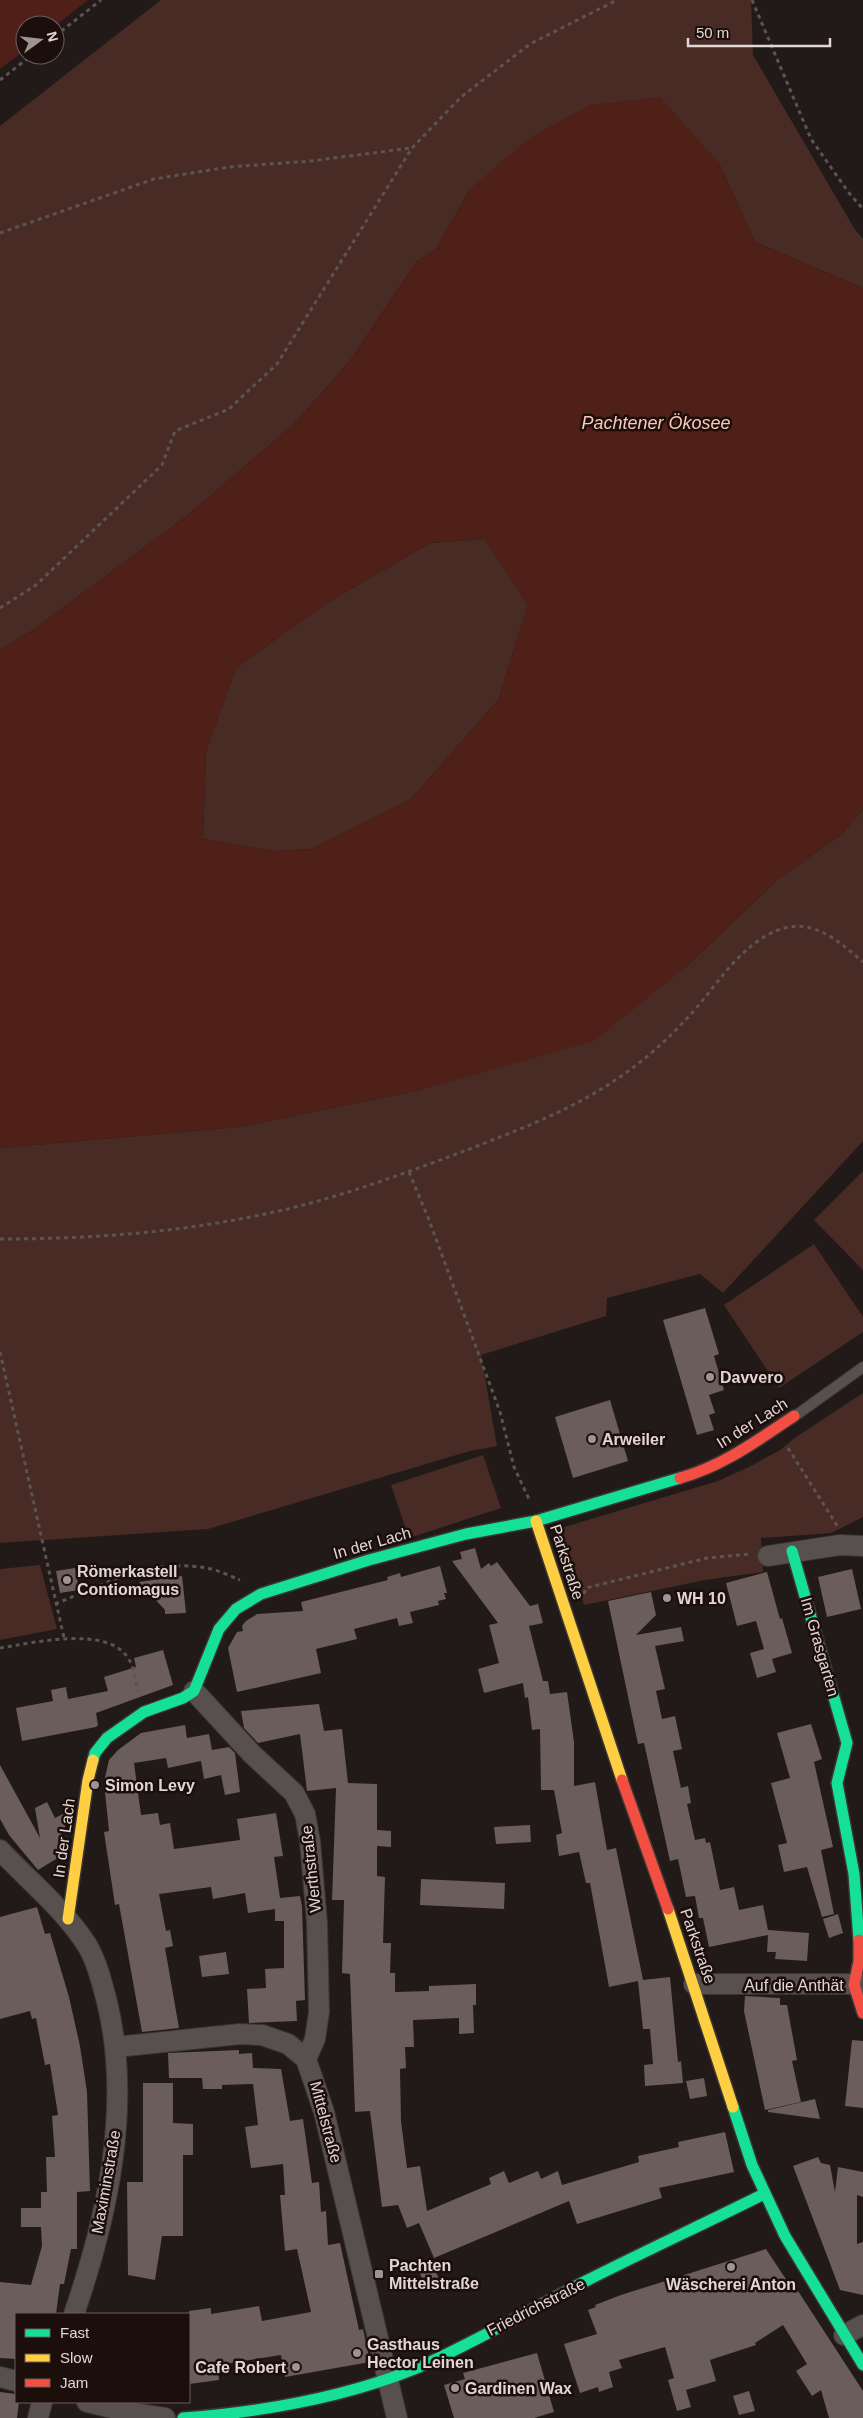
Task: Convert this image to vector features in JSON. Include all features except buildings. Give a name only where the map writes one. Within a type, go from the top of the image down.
[{"type":"street","name":"In der Lach","points":[[68,1919],[88,1780],[95,1753],[107,1738],[144,1712],[182,1698],[194,1691],[219,1629],[236,1609],[262,1594],[386,1555],[466,1534],[536,1520],[698,1473],[734,1456],[794,1416]]},
{"type":"street","name":"Parkstraße","points":[[536,1520],[764,2194],[797,2259],[863,2365]]},
{"type":"street","points":[[768,1556],[840,1545],[863,1546]]},
{"type":"street","name":"Im Grasgarten","points":[[792,1552],[855,1741],[837,1783],[854,1874],[859,1927],[858,1985]]},
{"type":"street","name":"Werthstraße","points":[[194,1691],[252,1754],[294,1793],[305,1814],[310,1841],[317,1923],[319,2012],[315,2039],[306,2059]]},
{"type":"street","name":"Maximinstraße","points":[[0,1850],[68,1919],[88,1947],[102,1979],[116,2048],[118,2074],[116,2139],[92,2258],[74,2313]]},
{"type":"street","name":"Auf die Anthät","points":[[694,1984],[858,1985]]},
{"type":"street","points":[[858,1985],[863,2013]]},
{"type":"street","name":"Mittelstraße","points":[[116,2048],[240,2034],[262,2035],[288,2044],[306,2059],[324,2112],[397,2418]]},
{"type":"street","name":"Friedrichstraße","points":[[183,2418],[231,2413],[321,2398],[388,2379],[451,2351],[586,2281],[764,2194]]},
{"type":"street","points":[[844,2335],[863,2324]]},
{"type":"street","points":[[0,2377],[15,2381]]},
{"type":"street","points":[[38,2418],[42,2403]]},
{"type":"street","points":[[92,2403],[138,2414],[165,2418]]},
{"type":"lane","name":"In der Lach","points":[[794,1416],[863,1367]]},
{"type":"path","points":[[65,28],[100,0]]},
{"type":"path","points":[[0,608],[36,585],[162,465],[175,431],[229,409],[276,364],[412,148],[462,97],[530,44],[617,0]]},
{"type":"path","points":[[752,0],[811,139],[849,194],[863,209]]},
{"type":"path","points":[[0,80],[19,65]]},
{"type":"path","points":[[0,233],[154,179],[228,167],[311,161],[412,148]]},
{"type":"path","points":[[0,1239],[61,1239],[201,1226],[262,1215],[305,1204],[409,1172],[547,1117],[587,1098],[624,1074],[656,1049],[692,1013],[736,959],[762,938],[781,928],[800,925],[820,930],[835,938],[863,962]]},
{"type":"path","points":[[409,1172],[429,1220],[497,1404],[514,1467],[525,1488],[536,1520]]},
{"type":"path","points":[[0,1352],[64,1638]]},
{"type":"path","points":[[787,1445],[838,1526],[840,1545]]},
{"type":"path","points":[[565,1606],[582,1599],[586,1588],[707,1558],[748,1554],[768,1556]]},
{"type":"path","points":[[55,1604],[137,1570],[164,1565],[208,1568],[244,1582],[262,1594]]},
{"type":"path","points":[[0,1648],[64,1638],[103,1641],[121,1650],[129,1659],[144,1712]]},
{"type":"shaded area","points":[[161,0],[751,0],[753,55],[854,228],[863,239],[863,288],[755,242],[719,163],[470,189],[436,249],[416,262],[349,362],[294,424],[189,514],[33,630],[0,650],[0,126]]},
{"type":"shaded area","points":[[485,539],[528,605],[498,700],[411,799],[311,849],[274,851],[203,839],[206,751],[236,668],[325,604],[430,543]]},
{"type":"shaded area","points":[[863,809],[863,1141],[723,1293],[700,1274],[607,1298],[606,1316],[481,1355],[497,1446],[470,1451],[208,1529],[0,1543],[0,1148],[240,1127],[420,1090],[688,965],[778,879],[842,834]]},
{"type":"shaded area","points":[[863,1171],[863,1270],[814,1220]]},
{"type":"shaded area","points":[[814,1244],[863,1317],[863,1332],[779,1388],[724,1305]]},
{"type":"shaded area","points":[[863,1393],[863,1517],[831,1533],[761,1538],[763,1572],[705,1580],[584,1605],[561,1528],[718,1481],[780,1450],[796,1437]]},
{"type":"shaded area","points":[[483,1455],[501,1508],[409,1538],[391,1485]]},
{"type":"shaded area","points":[[40,1565],[57,1629],[0,1640],[0,1569]]},
{"type":"water","points":[[0,0],[88,0],[65,18],[65,15],[15,15],[15,58],[0,69]]},
{"type":"water","name":"Pachtener Ökosee","points":[[660,97],[719,163],[755,242],[863,288],[863,809],[842,834],[778,879],[688,965],[594,1041],[420,1090],[240,1127],[0,1148],[0,650],[33,630],[189,514],[294,424],[349,362],[416,262],[436,249],[470,189],[529,138],[590,105]],"holes":[[[485,539],[528,605],[498,700],[411,799],[311,849],[274,851],[203,839],[206,751],[236,668],[325,604],[430,543]]]},
{"type":"traffic: fast","points":[[93,1760],[95,1753],[107,1738],[144,1712],[183,1698],[194,1691],[219,1629],[236,1609],[261,1594],[369,1560],[466,1534],[536,1521],[680,1478]]},
{"type":"traffic: fast","points":[[792,1551],[847,1743],[837,1783],[854,1874],[859,1940]]},
{"type":"traffic: fast","points":[[733,2107],[752,2165],[785,2236],[863,2365]]},
{"type":"traffic: fast","points":[[183,2418],[299,2403],[356,2389],[412,2370],[477,2339],[606,2271],[764,2194]]},
{"type":"traffic: slow","points":[[536,1521],[622,1780]]},
{"type":"traffic: slow","points":[[68,1919],[88,1780],[93,1760]]},
{"type":"traffic: slow","points":[[668,1909],[733,2107]]},
{"type":"traffic: jam","points":[[680,1478],[711,1467],[753,1443],[794,1416]]},
{"type":"traffic: jam","points":[[622,1780],[668,1909]]},
{"type":"traffic: jam","points":[[859,1940],[859,1961],[854,1985],[863,2013]]},
{"type":"place","name":"Davvero","points":[[710,1377]]},
{"type":"place","name":"Arweiler","points":[[592,1439]]},
{"type":"place","name":"Römerkastell Contiomagus","points":[[67,1580]]},
{"type":"place","name":"WH 10","points":[[667,1598]]},
{"type":"place","name":"Simon Levy","points":[[95,1785]]},
{"type":"place","name":"Wäscherei Anton","points":[[731,2267]]},
{"type":"place","name":"Pachten Mittelstraße","points":[[379,2274]]},
{"type":"place","name":"Gasthaus Hector Leinen","points":[[357,2353]]},
{"type":"place","name":"Cafe Robert","points":[[296,2367]]},
{"type":"place","name":"Gardinen Wax","points":[[455,2388]]}]
